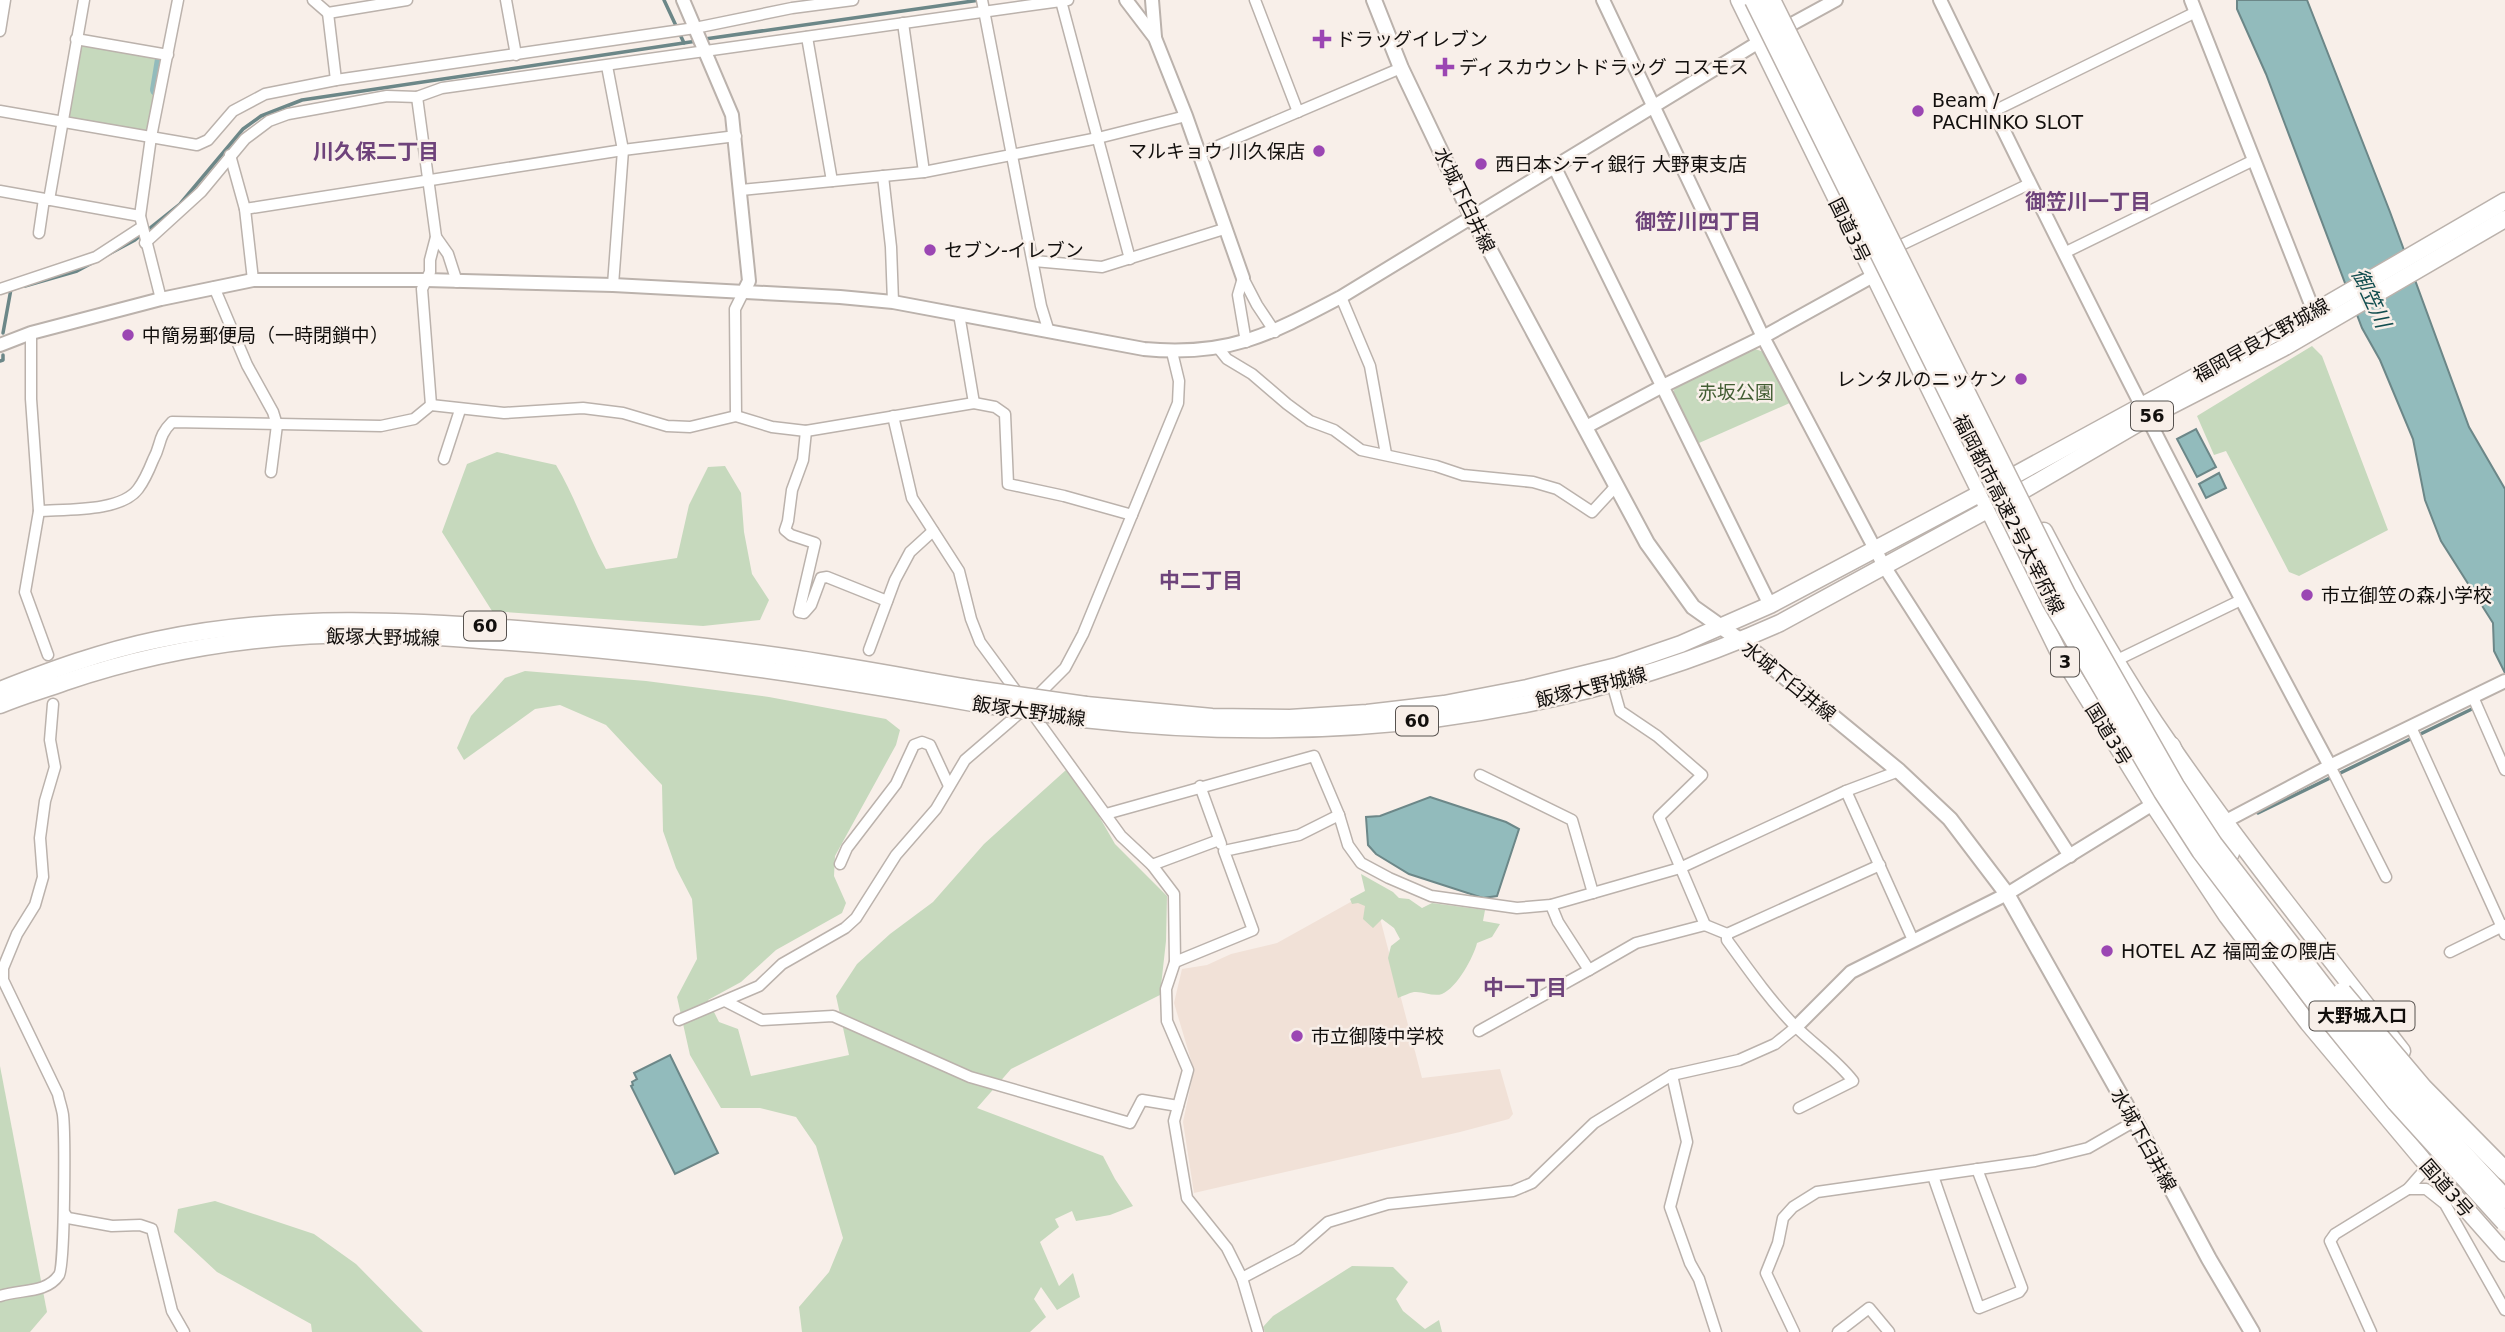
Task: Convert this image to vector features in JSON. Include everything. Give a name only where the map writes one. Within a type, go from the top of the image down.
[{"type":"highway","name":"福岡都市高速2号太宰府線","points":[[1754,0],[2052,602],[2163,792],[2201,851],[2319,1007],[2396,1102],[2505,1222]]},
{"type":"highway","name":"福岡都市高速2号太宰府線","points":[[1771,0],[2060,583],[2175,786],[2213,844],[2332,998],[2409,1094],[2505,1198]]},
{"type":"highway","name":"大野城入口","points":[[2171,746],[2192,793],[2230,853],[2423,1088],[2505,1171]]},
{"type":"main road","name":"水城下臼井線","points":[[1374,0],[1401,68],[1472,218],[1647,543],[1693,607],[1741,640],[1899,771],[1950,819],[2007,894],[2252,1332]]},
{"type":"main road","name":"国道3号","points":[[1739,0],[2057,649],[2153,804],[2235,927],[2308,1023],[2505,1253]]},
{"type":"main road","name":"国道3号","points":[[1779,0],[2022,491],[2115,661],[2171,746],[2272,885],[2408,1059],[2505,1198]]},
{"type":"main road","name":"福岡早良大野城線","points":[[2015,475],[2285,347],[2443,246],[2505,201]]},
{"type":"main road","name":"福岡早良大野城線","points":[[2022,491],[2275,332],[2443,246],[2505,219]]},
{"type":"main road","name":"飯塚大野城線","points":[[1085,712],[1290,718],[1367,713],[1444,704],[1527,688],[1617,666],[1681,644],[1770,605],[2015,475]]},
{"type":"main road","name":"飯塚大野城線","points":[[0,705],[116,665],[235,642],[369,634],[559,646],[701,660],[1211,730],[1353,728],[1482,712],[1646,674],[1780,623],[2022,491]]},
{"type":"main road","name":"飯塚大野城線","points":[[0,690],[95,656],[155,640],[229,628],[310,621],[361,621],[460,624],[647,640],[798,659],[974,696]]},
{"type":"street","points":[[0,31],[5,0]]},
{"type":"street","points":[[39,233],[83,0]]},
{"type":"street","points":[[161,299],[141,222],[152,138],[178,0]]},
{"type":"street","points":[[313,0],[328,13],[336,80]]},
{"type":"street","points":[[328,13],[407,0]]},
{"type":"street","points":[[506,0],[516,55]]},
{"type":"street","points":[[683,0],[733,116],[736,136],[749,281],[735,309],[736,416]]},
{"type":"street","points":[[0,110],[197,145],[208,140],[233,111],[265,94],[336,80],[695,28],[791,4],[853,0]]},
{"type":"street","points":[[1126,0],[1155,38],[1186,116],[1243,278],[1275,332]]},
{"type":"street","points":[[1152,0],[1155,38]]},
{"type":"street","points":[[1255,0],[1298,112]]},
{"type":"street","points":[[1603,0],[1763,337],[1884,566],[2070,856]]},
{"type":"street","points":[[0,345],[161,299],[253,280],[426,280],[744,291],[893,302],[1172,352],[1219,349],[1275,332],[1341,297],[1759,42],[1836,0]]},
{"type":"street","points":[[1940,0],[2144,412],[2386,877]]},
{"type":"street","points":[[145,243],[201,192],[245,139],[269,121],[288,114],[387,96],[417,97],[442,88],[903,23],[983,7],[1064,1],[1130,259]]},
{"type":"street","points":[[1994,111],[2193,6],[2314,312]]},
{"type":"street","points":[[983,7],[1041,306],[1049,332]]},
{"type":"street","points":[[903,23],[924,172]]},
{"type":"street","points":[[807,37],[832,181]]},
{"type":"street","points":[[76,40],[168,55]]},
{"type":"street","points":[[607,66],[623,150],[613,285]]},
{"type":"street","points":[[1199,154],[1401,68]]},
{"type":"street","points":[[417,97],[436,237],[430,272],[422,289],[431,405]]},
{"type":"street","points":[[741,190],[924,172],[1098,138],[1186,116]]},
{"type":"street","points":[[244,209],[623,150],[736,136]]},
{"type":"street","points":[[230,155],[244,209],[253,280]]},
{"type":"street","points":[[2064,253],[2254,160]]},
{"type":"street","points":[[1555,168],[1770,605]]},
{"type":"street","points":[[883,176],[891,247],[893,302]]},
{"type":"street","points":[[1899,246],[2029,184]]},
{"type":"street","points":[[0,191],[141,222]]},
{"type":"street","points":[[0,289],[96,257],[141,222]]},
{"type":"street","points":[[1034,261],[1102,267],[1224,229]]},
{"type":"street","points":[[436,237],[448,254],[457,282]]},
{"type":"street","points":[[1586,427],[1763,337],[1873,276]]},
{"type":"street","points":[[1243,278],[1238,295],[1246,342]]},
{"type":"street","points":[[215,287],[247,365],[273,412],[277,425],[271,472]]},
{"type":"street","points":[[1341,297],[1370,366],[1386,454]]},
{"type":"street","points":[[959,314],[974,403]]},
{"type":"street","points":[[31,334],[31,399],[40,511],[25,592],[48,655]]},
{"type":"street","points":[[1219,349],[1227,359],[1252,374],[1310,421],[1334,430],[1361,450],[1463,475],[1533,482],[1558,489],[1592,512],[1616,486]]},
{"type":"street","points":[[679,1020],[759,986],[782,964],[845,928],[856,918],[896,855],[936,809],[965,760],[1027,706],[1065,668],[1083,634],[1178,403],[1180,382],[1172,352]]},
{"type":"street","points":[[40,511],[113,504],[127,500],[138,489],[156,456],[162,432],[172,422],[381,426],[414,419],[431,405],[460,410],[504,412],[583,408],[623,413],[667,426],[690,427],[736,416],[772,427],[806,432],[974,403],[996,407],[1005,414],[1009,485],[1064,496],[1132,515]]},
{"type":"street","points":[[444,459],[460,410]]},
{"type":"street","points":[[893,416],[912,498],[959,571],[971,619],[980,642],[1121,836],[1152,865],[1174,894],[1175,962],[1166,989],[1167,1021],[1188,1070],[1174,1121],[1187,1198],[1227,1248],[1242,1278],[1258,1332]]},
{"type":"street","points":[[806,432],[803,460],[792,490],[785,530],[791,535],[815,543],[799,612],[804,613],[811,605],[821,578],[827,577],[887,601]]},
{"type":"street","points":[[869,650],[895,580],[911,552],[933,531]]},
{"type":"street","points":[[2115,661],[2241,600]]},
{"type":"street","points":[[2227,821],[2330,766],[2505,681]]},
{"type":"street","points":[[1612,683],[1620,711],[1657,736],[1702,775],[1659,817],[1705,925]]},
{"type":"street","points":[[2475,697],[2505,770]]},
{"type":"street","points":[[0,1296],[46,1287],[60,1273],[65,1214],[63,1114],[58,1094],[3,980],[3,968],[17,934],[35,905],[43,877],[40,838],[45,801],[55,767],[51,740],[53,704]]},
{"type":"street","points":[[2411,727],[2504,929],[2450,952]]},
{"type":"street","points":[[840,864],[847,848],[896,784],[914,745],[922,742],[930,745],[949,786]]},
{"type":"street","points":[[1106,814],[1314,756],[1339,815],[1348,845],[1361,863],[1421,892],[1444,899],[1517,908],[1551,905],[1679,868],[1846,791],[1899,771]]},
{"type":"street","points":[[1480,775],[1572,820],[1593,893]]},
{"type":"street","points":[[1175,962],[1253,930],[1200,786]]},
{"type":"street","points":[[1846,791],[1913,940]]},
{"type":"street","points":[[1242,1278],[1297,1249],[1328,1222],[1342,1217],[1388,1204],[1513,1191],[1532,1182],[1594,1123],[1672,1075],[1738,1060],[1775,1044],[1796,1027],[1851,972],[2007,894],[2153,804]]},
{"type":"street","points":[[1224,851],[1298,835],[1339,815]]},
{"type":"street","points":[[1152,865],[1219,839]]},
{"type":"street","points":[[1479,1031],[1636,943],[1705,925],[1727,934],[1880,865]]},
{"type":"street","points":[[1551,905],[1558,922],[1589,970]]},
{"type":"street","points":[[1727,934],[1727,940],[1770,998],[1796,1027],[1840,1064],[1853,1081],[1799,1108]]},
{"type":"street","points":[[725,1001],[762,1020],[833,1016],[970,1077],[1130,1122],[1142,1100],[1178,1106]]},
{"type":"street","points":[[1672,1075],[1687,1142],[1670,1207],[1690,1263],[1699,1279],[1716,1332]]},
{"type":"street","points":[[1794,1332],[1766,1273],[1778,1243],[1783,1218],[1793,1207],[1817,1192],[2035,1161],[2088,1148],[2135,1121]]},
{"type":"street","points":[[2371,1332],[2330,1241],[2335,1234],[2408,1189],[2428,1166]]},
{"type":"street","points":[[1933,1176],[1979,1308],[2019,1292],[2022,1288],[1977,1169]]},
{"type":"street","points":[[2408,1189],[2427,1189],[2445,1205],[2505,1310]]},
{"type":"street","points":[[65,1214],[68,1219],[112,1226],[141,1225],[152,1229],[172,1311],[184,1332]]},
{"type":"street","points":[[1838,1332],[1869,1308],[1889,1332]]},
{"type":"shaded area","name":"市立御陵中学校","points":[[1365,894],[1376,903],[1422,1078],[1500,1069],[1513,1114],[1509,1119],[1460,1132],[1194,1193],[1183,1122],[1194,1070],[1174,1003],[1182,969],[1207,965],[1231,954],[1277,943]]},
{"type":"green space","points":[[76,39],[168,55],[151,137],[62,122]]},
{"type":"green space","points":[[2312,346],[2322,356],[2388,530],[2299,576],[2289,572],[2226,451],[2214,455],[2197,416]]},
{"type":"green space","name":"赤坂公園","points":[[1755,349],[1767,353],[1792,402],[1699,443],[1673,395],[1675,386]]},
{"type":"green space","points":[[497,452],[556,465],[606,569],[677,558],[689,505],[708,467],[725,466],[741,493],[744,532],[752,574],[769,600],[760,620],[703,626],[492,611],[442,532],[467,464]]},
{"type":"green space","points":[[525,671],[646,681],[769,697],[886,719],[900,730],[896,745],[835,856],[834,876],[846,903],[842,913],[776,950],[741,982],[708,1000],[719,1022],[738,1029],[751,1076],[849,1055],[836,996],[857,964],[890,934],[933,902],[984,844],[1066,770],[1096,811],[1115,844],[1167,896],[1166,941],[1160,995],[1011,1069],[977,1108],[1103,1156],[1133,1206],[1110,1215],[1076,1221],[1072,1211],[1055,1219],[1059,1227],[1040,1242],[1059,1286],[1073,1273],[1080,1297],[1057,1310],[1041,1287],[1034,1299],[1046,1317],[1030,1332],[802,1332],[799,1307],[829,1272],[843,1238],[816,1146],[796,1117],[760,1108],[721,1108],[690,1055],[677,997],[697,959],[692,899],[676,868],[663,831],[662,785],[606,725],[560,705],[535,709],[464,760],[457,748],[471,716],[505,678]]},
{"type":"green space","points":[[1361,874],[1399,898],[1409,899],[1422,908],[1432,903],[1485,910],[1483,921],[1500,924],[1492,937],[1477,943],[1464,971],[1448,991],[1439,995],[1414,992],[1398,998],[1388,958],[1391,946],[1400,939],[1394,928],[1382,919],[1373,928],[1363,919],[1365,906],[1352,904],[1350,899],[1365,891]]},
{"type":"green space","points":[[0,1066],[47,1312],[30,1332],[0,1332]]},
{"type":"green space","points":[[215,1201],[314,1234],[356,1264],[423,1332],[312,1332],[311,1324],[217,1272],[174,1232],[178,1209]]},
{"type":"green space","points":[[1352,1266],[1393,1267],[1408,1282],[1396,1299],[1403,1311],[1425,1329],[1439,1320],[1442,1332],[1265,1332],[1263,1327],[1273,1316]]},
{"type":"water","name":"御笠川","points":[[2237,0],[2307,0],[2390,212],[2469,427],[2505,489],[2505,673],[2494,651],[2493,623],[2441,541],[2425,500],[2413,439],[2380,360],[2362,328],[2266,74],[2237,9]]},
{"type":"water","points":[[2196,429],[2216,467],[2197,477],[2177,439]]},
{"type":"water","points":[[2219,473],[2226,488],[2206,498],[2199,484]]},
{"type":"water","points":[[1430,797],[1506,822],[1519,829],[1497,896],[1483,898],[1409,874],[1376,854],[1368,845],[1366,817],[1380,816]]},
{"type":"water","points":[[670,1055],[718,1153],[675,1174],[631,1086],[637,1079],[634,1073]]},
{"type":"waterway","points":[[664,0],[684,43]]},
{"type":"waterway","points":[[705,39],[980,0]]},
{"type":"waterway","points":[[25,286],[77,271],[135,240],[180,204],[243,129],[261,116],[302,100],[697,41]]},
{"type":"waterway","points":[[156,90],[161,59]]},
{"type":"waterway","points":[[3,333],[11,289],[14,289]]},
{"type":"waterway","points":[[0,361],[3,360],[3,355]]},
{"type":"waterway","points":[[2258,813],[2474,708]]},
{"type":"place","name":"ドラッグイレブン","points":[[1322,39]]},
{"type":"place","name":"ディスカウントドラッグ コスモス","points":[[1445,67]]},
{"type":"place","name":"Beam / PACHINKO SLOT","points":[[1918,111]]},
{"type":"place","name":"マルキョウ 川久保店","points":[[1319,151]]},
{"type":"place","name":"西日本シティ銀行 大野東支店","points":[[1481,164]]},
{"type":"place","name":"セブン-イレブン","points":[[930,250]]},
{"type":"place","name":"中簡易郵便局（一時閉鎖中）","points":[[128,335]]},
{"type":"place","name":"レンタルのニッケン","points":[[2021,379]]},
{"type":"place","name":"市立御笠の森小学校","points":[[2307,595]]},
{"type":"place","name":"HOTEL AZ 福岡金の隈店","points":[[2107,951]]},
{"type":"place","name":"市立御陵中学校","points":[[1297,1036]]},
{"type":"district","name":"川久保二丁目","points":[[376,152]]},
{"type":"district","name":"御笠川一丁目","points":[[2088,202]]},
{"type":"district","name":"御笠川四丁目","points":[[1698,222]]},
{"type":"district","name":"中二丁目","points":[[1201,581]]},
{"type":"district","name":"中一丁目","points":[[1525,988]]}]
